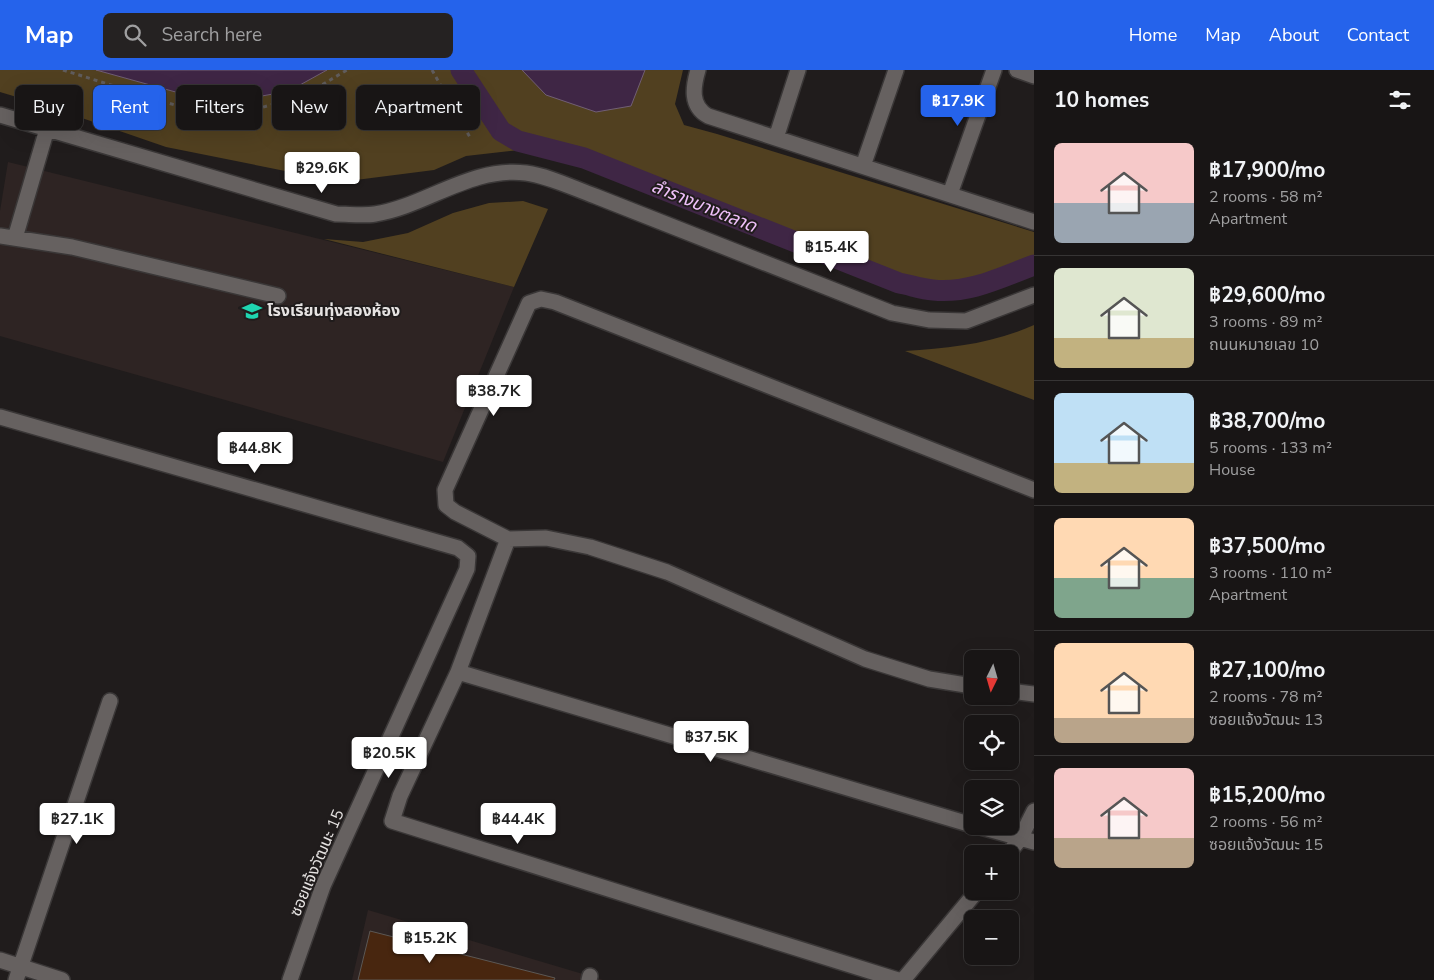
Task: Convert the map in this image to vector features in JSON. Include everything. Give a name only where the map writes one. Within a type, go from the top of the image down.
[{"type":"street","points":[[698,70],[694,82],[694,96],[704,114],[1034,222]]},
{"type":"street","points":[[776,138],[798,70]]},
{"type":"street","points":[[863,166],[896,70]]},
{"type":"street","points":[[950,194],[994,70]]},
{"type":"street","points":[[1017,70],[1034,76]]},
{"type":"street","points":[[0,115],[15,119]]},
{"type":"street","points":[[15,238],[46,130]]},
{"type":"street","points":[[54,130],[336,214],[374,214],[409,205],[476,178],[525,173],[552,180],[892,313],[929,320],[966,321],[1034,295]]},
{"type":"street","points":[[0,236],[72,247],[278,296]]},
{"type":"street","points":[[964,685],[929,679],[865,659],[667,572],[590,547],[546,538],[508,539],[455,512],[446,505],[445,490],[529,303],[541,299],[555,302],[1034,490]]},
{"type":"street","name":"ซอยแจ้งวัฒนะ 15","points":[[0,417],[458,548],[468,556],[467,570],[323,886],[290,980]]},
{"type":"street","points":[[508,539],[458,672],[400,796],[392,821],[898,980]]},
{"type":"street","points":[[458,672],[964,823]]},
{"type":"street","points":[[1019,692],[1034,694]]},
{"type":"street","points":[[19,973],[110,701]]},
{"type":"street","points":[[1007,835],[1027,841],[1034,811]]},
{"type":"street","points":[[903,980],[970,900]]},
{"type":"street","points":[[0,960],[19,973],[62,980]]},
{"type":"path","points":[[63,70],[210,116],[248,110],[303,96],[347,70]]},
{"type":"path","points":[[432,70],[471,139]]},
{"type":"shaded area","points":[[0,70],[96,70],[150,85],[93,85],[93,122],[83,118],[83,85],[15,85],[15,96],[0,92]]},
{"type":"shaded area","points":[[96,70],[327,70],[300,85],[272,85],[272,94],[262,96],[262,85],[176,85],[176,92],[166,89],[166,85],[150,85]]},
{"type":"shaded area","points":[[327,70],[683,70],[675,104],[684,125],[1034,232],[1034,271],[997,288],[972,296],[945,299],[918,297],[547,154],[519,150],[466,156],[434,170],[340,182],[166,147],[117,130],[166,130],[166,89],[176,92],[176,130],[262,130],[262,96],[272,94],[272,130],[346,130],[346,85],[300,85]]},
{"type":"shaded area","points":[[522,70],[645,70],[631,106],[596,112],[546,95]]},
{"type":"shaded area","name":"โรงเรียนทุ่งสองห้อง","points":[[8,162],[514,287],[443,462],[0,336],[0,211]]},
{"type":"shaded area","points":[[523,201],[548,209],[514,287],[324,239],[363,242],[408,233],[453,213],[489,203]]},
{"type":"shaded area","points":[[1034,325],[1034,400],[905,351],[987,341]]},
{"type":"shaded area","points":[[368,910],[603,980],[352,980]]},
{"type":"building","points":[[370,931],[555,978],[554,980],[358,980]]},
{"type":"waterway","name":"ลำรางบางตลาด","points":[[461,70],[501,131],[518,141],[584,158],[899,283],[925,289],[946,291],[972,287],[1034,265]]},
{"type":"place","name":"โรงเรียนทุ่งสองห้อง","points":[[252,311]]}]
